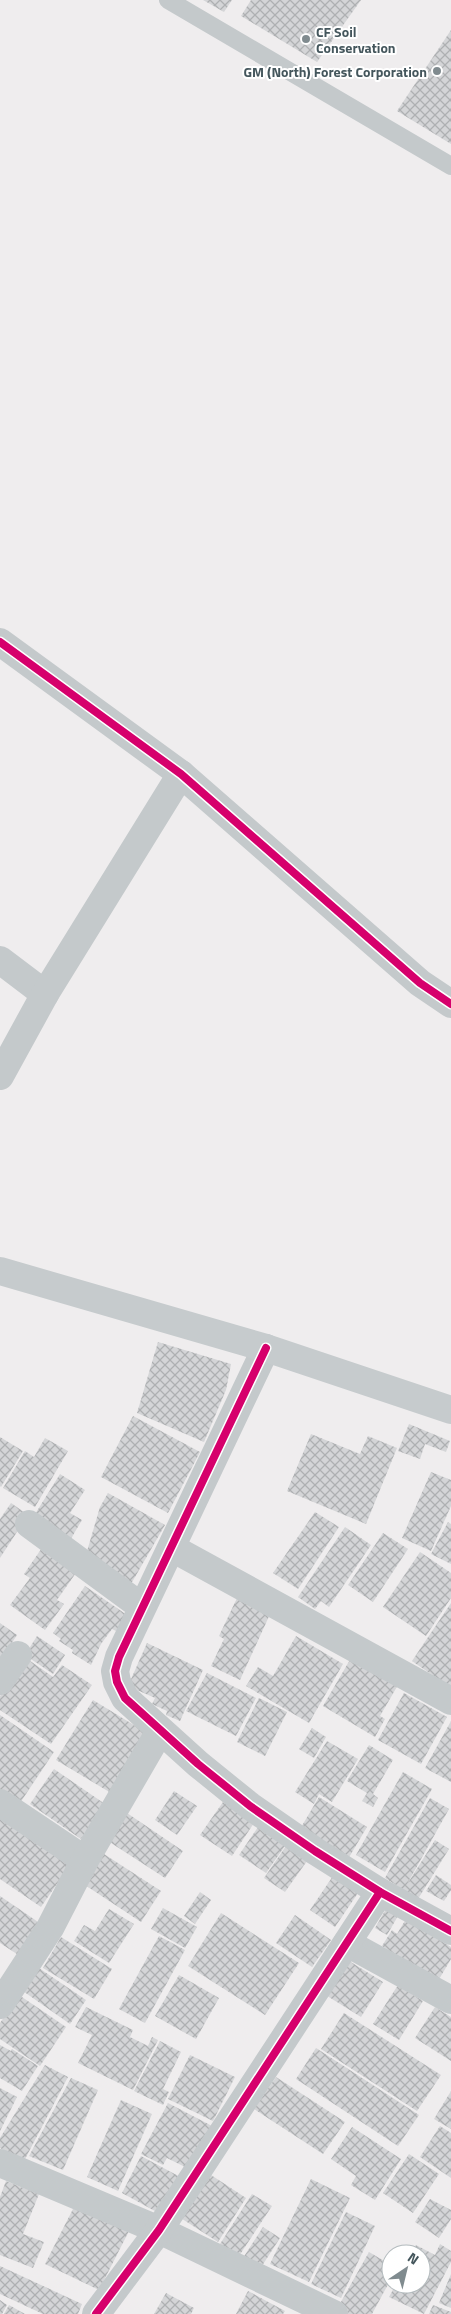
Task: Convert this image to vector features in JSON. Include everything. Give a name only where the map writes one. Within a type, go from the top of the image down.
[{"type":"street","points":[[0,642],[182,774],[420,983],[451,1004]]},
{"type":"street","points":[[0,1076],[45,994],[182,774]]},
{"type":"street","points":[[0,960],[45,994]]},
{"type":"street","points":[[0,1271],[266,1348],[451,1410]]},
{"type":"street","points":[[266,1348],[172,1548],[118,1657],[115,1671],[117,1682],[125,1698],[160,1731],[250,1806],[380,1892],[451,1931]]},
{"type":"street","points":[[29,1524],[142,1607]]},
{"type":"street","points":[[172,1548],[451,1701]]},
{"type":"street","points":[[0,1681],[18,1655]]},
{"type":"street","points":[[0,2005],[50,1928],[84,1860],[160,1731]]},
{"type":"street","points":[[0,1803],[84,1860]]},
{"type":"street","points":[[96,2314],[159,2230],[380,1892]]},
{"type":"street","points":[[348,1943],[451,2000]]},
{"type":"street","points":[[0,2163],[159,2230],[334,2314]]},
{"type":"lane","points":[[168,0],[451,166]]},
{"type":"building","points":[[203,0],[232,0],[224,12]]},
{"type":"building","name":"CF Soil Conservation","points":[[251,0],[361,0],[317,62],[241,16]]},
{"type":"building","name":"GM (North) Forest Corporation","points":[[451,30],[451,144],[397,111]]},
{"type":"building","points":[[158,1342],[231,1364],[226,1390],[204,1442],[137,1413]]},
{"type":"building","points":[[133,1416],[200,1452],[168,1513],[101,1477]]},
{"type":"building","points":[[409,1424],[450,1441],[446,1452],[425,1444],[420,1459],[398,1451]]},
{"type":"building","points":[[311,1434],[360,1454],[368,1436],[397,1448],[366,1524],[287,1491]]},
{"type":"building","points":[[0,1437],[23,1451],[1,1487],[0,1486]]},
{"type":"building","points":[[45,1438],[68,1451],[35,1507],[3,1488],[25,1451],[34,1457]]},
{"type":"building","points":[[431,1472],[451,1480],[451,1506],[431,1551],[402,1538]]},
{"type":"building","points":[[60,1474],[85,1490],[70,1513],[82,1520],[69,1542],[32,1519]]},
{"type":"building","points":[[108,1493],[165,1525],[131,1584],[85,1558],[100,1507]]},
{"type":"building","points":[[11,1503],[28,1515],[0,1558],[0,1519]]},
{"type":"building","points":[[315,1512],[339,1527],[298,1589],[273,1573]]},
{"type":"building","points":[[448,1522],[451,1524],[451,1564],[431,1554]]},
{"type":"building","points":[[345,1527],[371,1545],[329,1607],[321,1601],[315,1609],[298,1597]]},
{"type":"building","points":[[383,1533],[408,1549],[373,1602],[348,1585]]},
{"type":"building","points":[[44,1545],[78,1570],[57,1600],[64,1604],[45,1630],[10,1605],[30,1578],[24,1574]]},
{"type":"building","points":[[420,1552],[451,1573],[451,1598],[426,1636],[383,1607]]},
{"type":"building","points":[[85,1586],[127,1615],[116,1631],[112,1629],[101,1644],[91,1665],[72,1653],[73,1650],[59,1641],[61,1639],[53,1633]]},
{"type":"building","points":[[238,1596],[271,1612],[240,1680],[211,1666],[224,1639],[219,1636]]},
{"type":"building","points":[[451,1603],[451,1688],[412,1661]]},
{"type":"building","points":[[0,1623],[17,1635],[0,1661]]},
{"type":"building","points":[[37,1636],[65,1655],[53,1674],[25,1655]]},
{"type":"building","points":[[296,1636],[343,1664],[309,1723],[246,1686],[258,1667],[273,1676]]},
{"type":"building","points":[[147,1643],[203,1670],[180,1721],[166,1715],[167,1711],[152,1704],[155,1698],[128,1686]]},
{"type":"building","points":[[26,1658],[53,1677],[62,1665],[92,1685],[51,1744],[0,1710],[0,1696]]},
{"type":"building","points":[[351,1658],[398,1685],[380,1716],[385,1719],[375,1737],[323,1706]]},
{"type":"building","points":[[207,1673],[256,1698],[236,1736],[186,1711]]},
{"type":"building","points":[[404,1693],[447,1717],[421,1764],[378,1740]]},
{"type":"building","points":[[259,1698],[287,1712],[265,1756],[237,1742]]},
{"type":"building","points":[[93,1700],[147,1733],[111,1793],[56,1760]]},
{"type":"building","points":[[0,1715],[54,1752],[20,1803],[0,1790]]},
{"type":"building","points":[[451,1721],[451,1782],[425,1768]]},
{"type":"building","points":[[312,1728],[326,1737],[314,1758],[299,1749]]},
{"type":"building","points":[[327,1741],[358,1759],[332,1802],[319,1794],[314,1804],[295,1792]]},
{"type":"building","points":[[369,1745],[393,1760],[373,1794],[378,1798],[373,1807],[362,1801],[367,1793],[347,1781]]},
{"type":"building","points":[[54,1769],[105,1804],[81,1839],[30,1804]]},
{"type":"building","points":[[403,1772],[432,1789],[385,1872],[356,1855]]},
{"type":"building","points":[[174,1791],[197,1806],[177,1835],[155,1820]]},
{"type":"building","points":[[319,1797],[367,1827],[348,1859],[300,1829]]},
{"type":"building","points":[[430,1798],[449,1809],[406,1886],[435,1840],[449,1849],[418,1899],[385,1878]]},
{"type":"building","points":[[223,1802],[254,1823],[232,1856],[200,1835]]},
{"type":"building","points":[[127,1813],[183,1851],[165,1878],[108,1841]]},
{"type":"building","points":[[0,1817],[70,1865],[41,1907],[0,1879]]},
{"type":"building","points":[[258,1827],[285,1846],[266,1873],[239,1855]]},
{"type":"building","points":[[286,1846],[307,1861],[285,1892],[264,1878]]},
{"type":"building","points":[[104,1854],[161,1891],[141,1922],[85,1885]]},
{"type":"building","points":[[436,1875],[451,1885],[451,1890],[444,1901],[426,1891]]},
{"type":"building","points":[[333,1876],[358,1893],[335,1927],[310,1910]]},
{"type":"building","points":[[200,1892],[211,1900],[195,1924],[184,1916]]},
{"type":"building","points":[[0,1896],[44,1926],[23,1958],[0,1943]]},
{"type":"building","points":[[163,1908],[197,1927],[185,1948],[151,1929]]},
{"type":"building","points":[[109,1909],[134,1924],[109,1963],[74,1941],[84,1925],[95,1931]]},
{"type":"building","points":[[386,1909],[398,1916],[387,1935],[375,1928]]},
{"type":"building","points":[[221,1913],[299,1963],[265,2015],[188,1966]]},
{"type":"building","points":[[295,1915],[331,1940],[312,1967],[276,1943]]},
{"type":"building","points":[[406,1919],[451,1947],[451,1959],[438,1981],[382,1946],[392,1930],[397,1934]]},
{"type":"building","points":[[159,1936],[185,1950],[145,2023],[119,2009]]},
{"type":"building","points":[[61,1937],[112,1969],[94,1999],[43,1968]]},
{"type":"building","points":[[346,1959],[383,1982],[361,2017],[324,1994]]},
{"type":"building","points":[[36,1966],[86,2000],[70,2024],[20,1989]]},
{"type":"building","points":[[179,1975],[219,1998],[196,2039],[155,2016]]},
{"type":"building","points":[[398,1985],[423,2001],[399,2040],[373,2024]]},
{"type":"building","points":[[19,1995],[66,2027],[40,2066],[0,2039],[0,2023]]},
{"type":"building","points":[[86,2007],[133,2030],[130,2037],[148,2046],[152,2037],[158,2040],[133,2090],[78,2063],[92,2035],[75,2027]]},
{"type":"building","points":[[435,2007],[451,2017],[451,2061],[415,2038]]},
{"type":"building","points":[[344,2013],[441,2075],[417,2111],[321,2049]]},
{"type":"building","points":[[160,2041],[181,2052],[163,2089],[169,2092],[163,2105],[134,2091]]},
{"type":"building","points":[[0,2045],[11,2051],[12,2049],[38,2066],[22,2091],[0,2078]]},
{"type":"building","points":[[316,2048],[419,2115],[398,2146],[296,2079]]},
{"type":"building","points":[[190,2055],[235,2077],[213,2121],[168,2099]]},
{"type":"building","points":[[45,2065],[68,2077],[24,2161],[0,2148],[0,2138]]},
{"type":"building","points":[[276,2077],[345,2122],[323,2154],[254,2109]]},
{"type":"building","points":[[71,2078],[98,2090],[63,2170],[29,2156]]},
{"type":"building","points":[[0,2088],[17,2097],[0,2131]]},
{"type":"building","points":[[451,2091],[451,2129],[434,2119]]},
{"type":"building","points":[[121,2100],[152,2114],[118,2191],[87,2177]]},
{"type":"building","points":[[168,2103],[212,2126],[189,2169],[167,2158],[163,2165],[141,2154]]},
{"type":"building","points":[[440,2126],[451,2133],[451,2178],[420,2157]]},
{"type":"building","points":[[352,2127],[401,2159],[375,2200],[351,2185],[356,2176],[331,2159]]},
{"type":"building","points":[[409,2154],[439,2174],[413,2213],[383,2193]]},
{"type":"building","points":[[141,2156],[184,2179],[164,2216],[122,2193]]},
{"type":"building","points":[[205,2171],[246,2198],[218,2242],[176,2215]]},
{"type":"building","points":[[311,2179],[350,2198],[309,2282],[270,2264]]},
{"type":"building","points":[[6,2181],[39,2194],[23,2234],[44,2242],[33,2268],[0,2255],[0,2197]]},
{"type":"building","points":[[252,2194],[272,2206],[239,2256],[220,2244]]},
{"type":"building","points":[[430,2199],[451,2210],[451,2219],[439,2238],[415,2222]]},
{"type":"building","points":[[75,2205],[129,2231],[99,2290],[45,2264]]},
{"type":"building","points":[[346,2212],[375,2226],[341,2298],[311,2284]]},
{"type":"building","points":[[263,2227],[280,2238],[260,2269],[243,2258]]},
{"type":"building","points":[[440,2244],[451,2251],[451,2262],[424,2314],[389,2297],[391,2294],[431,2294],[431,2253],[435,2255]]},
{"type":"building","points":[[369,2252],[381,2259],[381,2294],[383,2294],[372,2314],[346,2314],[337,2309]]},
{"type":"building","points":[[0,2266],[82,2304],[78,2314],[43,2314],[0,2294]]},
{"type":"building","points":[[451,2274],[451,2308],[439,2303]]},
{"type":"building","points":[[248,2291],[285,2311],[283,2314],[236,2314]]},
{"type":"building","points":[[166,2293],[194,2308],[191,2314],[154,2314]]},
{"type":"building","points":[[0,2300],[7,2305],[2,2314],[0,2314]]},
{"type":"building","points":[[9,2305],[25,2314],[4,2314]]},
{"type":"building","points":[[433,2305],[451,2312],[451,2314],[429,2314]]},
{"type":"cycle path","points":[[0,642],[181,774],[420,983],[451,1004]]},
{"type":"cycle path","points":[[266,1348],[119,1657],[115,1671],[117,1682],[125,1698],[198,1764],[250,1806],[315,1851],[380,1892],[451,1931]]},
{"type":"cycle path","points":[[96,2314],[159,2230],[380,1892]]},
{"type":"place","name":"CF Soil Conservation","points":[[306,39]]},
{"type":"place","name":"GM (North) Forest Corporation","points":[[437,71]]}]
